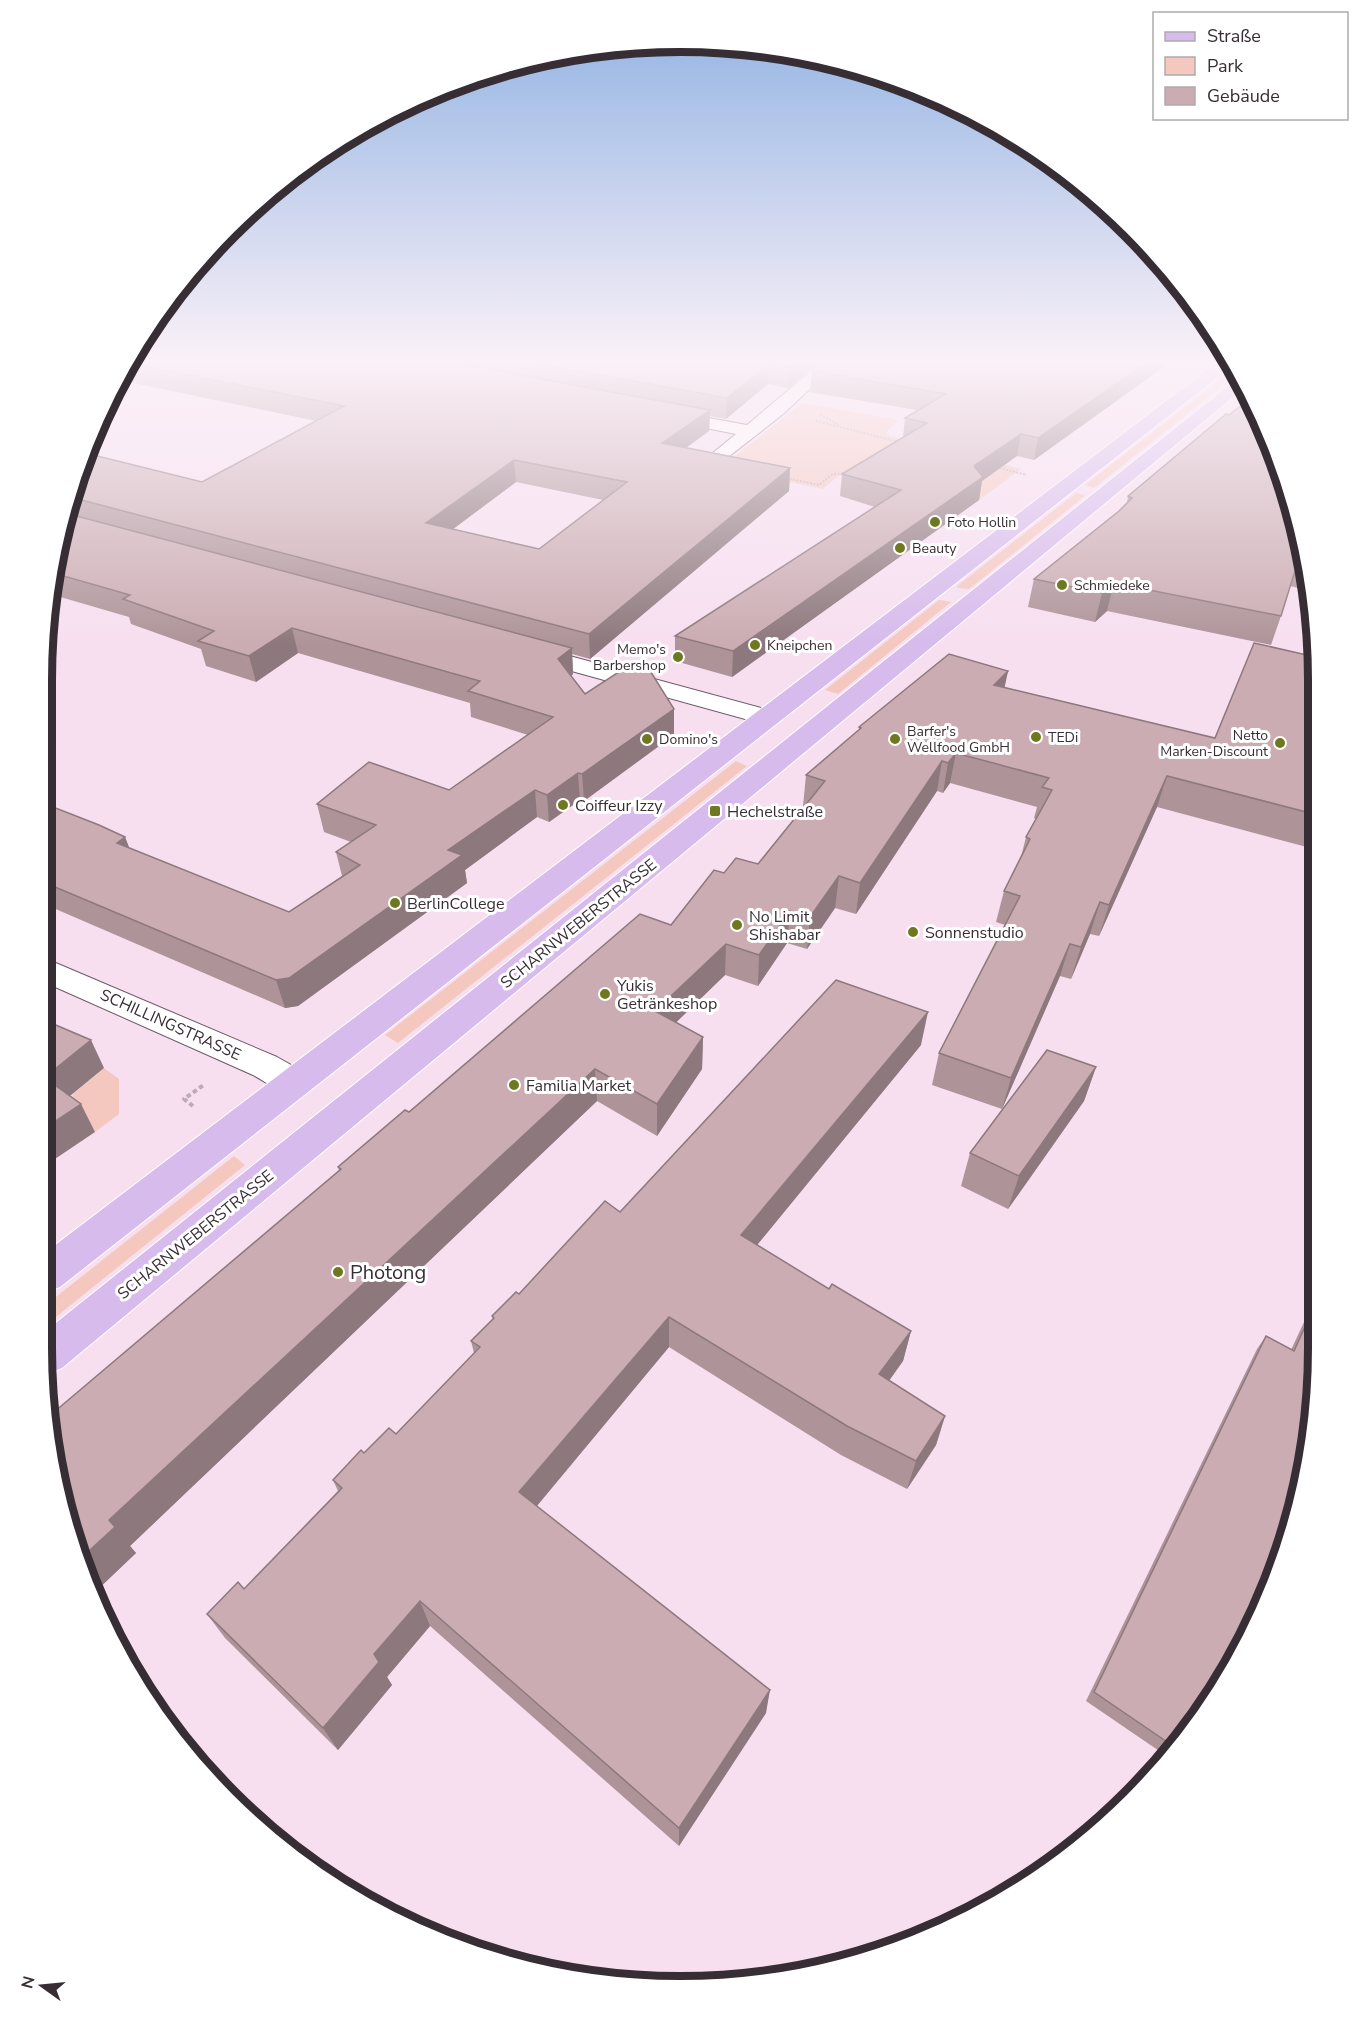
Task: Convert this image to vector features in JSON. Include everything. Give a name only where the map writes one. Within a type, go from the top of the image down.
[{"type":"main road","points":[[52,1270],[1106,456]]},
{"type":"main road","name":"SCHARNWEBERSTRASSE","points":[[52,1351],[1151,456]]},
{"type":"main road","points":[[931,591],[971,602]]},
{"type":"main road","points":[[767,717],[812,731]]},
{"type":"main road","points":[[295,1083],[343,1113]]},
{"type":"street","points":[[712,461],[719,456]]},
{"type":"street","points":[[508,646],[767,717]]},
{"type":"street","name":"SCHILLINGSTRASSE","points":[[52,973],[265,1066],[295,1083]]},
{"type":"path","points":[[712,461],[819,485],[833,474],[854,473]]},
{"type":"path","points":[[996,467],[1029,475]]},
{"type":"green space","points":[[736,456],[968,456],[1021,469],[968,508],[848,475],[838,476],[823,489],[720,468]]},
{"type":"green space","points":[[1123,456],[1135,456],[1094,488],[1085,485]]},
{"type":"green space","points":[[1076,493],[1086,495],[969,589],[958,588],[957,586]]},
{"type":"green space","points":[[939,600],[951,602],[838,694],[825,690]]},
{"type":"green space","points":[[736,761],[747,766],[398,1043],[385,1035]]},
{"type":"green space","points":[[104,1068],[119,1079],[119,1114],[95,1132],[70,1113],[73,1094]]},
{"type":"green space","points":[[234,1156],[245,1165],[52,1320],[52,1300]]},
{"type":"building","points":[[94,456],[202,482],[251,456],[727,456],[790,468],[589,634],[80,499]],"holes":[[[514,460],[627,482],[539,549],[426,523]]]},
{"type":"building","points":[[873,456],[989,456],[974,466],[983,477],[733,651],[675,636],[901,490],[842,474]]},
{"type":"building","points":[[1176,456],[1266,456],[1286,518],[1296,566],[1281,616],[1114,583],[1102,593],[1034,579],[1119,511],[1132,498],[1128,496]]},
{"type":"building","points":[[75,516],[572,648],[558,659],[585,694],[631,664],[649,669],[674,709],[582,774],[578,773],[547,795],[535,790],[448,850],[462,855],[289,978],[276,980],[52,886],[52,807],[125,837],[117,843],[289,912],[360,865],[336,852],[376,825],[317,804],[369,762],[449,790],[553,717],[468,691],[480,681],[292,628],[249,656],[198,641],[214,631],[123,599],[130,595],[62,576]]},
{"type":"building","points":[[1254,643],[1307,655],[1308,812],[1167,776],[1109,905],[1100,902],[1081,947],[1070,944],[1011,1078],[939,1053],[1020,896],[1004,891],[1030,839],[1026,837],[1052,790],[1042,787],[1049,778],[956,753],[948,763],[942,761],[860,883],[839,876],[810,917],[790,911],[759,955],[726,944],[655,1011],[703,1037],[657,1104],[595,1069],[109,1520],[115,1527],[87,1553],[65,1470],[56,1410],[341,1169],[338,1167],[405,1110],[409,1112],[640,914],[671,925],[714,870],[724,873],[736,858],[758,864],[825,781],[806,775],[861,728],[859,727],[949,654],[1008,671],[994,685],[1215,738]]},
{"type":"building","points":[[836,980],[928,1012],[741,1235],[829,1289],[832,1284],[911,1331],[879,1374],[945,1416],[916,1461],[847,1426],[669,1317],[519,1492],[770,1690],[679,1828],[420,1601],[374,1654],[379,1662],[323,1728],[207,1614],[238,1582],[244,1589],[342,1488],[333,1480],[361,1450],[364,1453],[389,1428],[396,1434],[480,1347],[471,1341],[494,1318],[492,1316],[516,1292],[519,1294],[605,1201],[620,1212]]},
{"type":"building","points":[[52,1023],[91,1040],[52,1071]]},
{"type":"building","points":[[1047,1050],[1096,1067],[1019,1176],[970,1153]]},
{"type":"building","points":[[52,1083],[81,1104],[52,1123]]},
{"type":"building","points":[[1308,1320],[1302,1430],[1286,1510],[1274,1550],[1243,1626],[1202,1697],[1168,1742],[1094,1692],[1266,1336],[1294,1351]]},
{"type":"place","name":"Foto Hollin","points":[[935,522]]},
{"type":"place","name":"Beauty","points":[[900,548]]},
{"type":"place","name":"Schmiedeke","points":[[1062,585]]},
{"type":"place","name":"Kneipchen","points":[[755,645]]},
{"type":"place","name":"Memo's Barbershop","points":[[678,657]]},
{"type":"place","name":"TEDi","points":[[1036,737]]},
{"type":"place","name":"Domino's","points":[[647,739]]},
{"type":"place","name":"Barfer's Wellfood GmbH","points":[[895,739]]},
{"type":"place","name":"Netto Marken-Discount","points":[[1280,743]]},
{"type":"place","name":"Coiffeur Izzy","points":[[563,805]]},
{"type":"place","name":"Hechelstraße","points":[[715,811]]},
{"type":"place","name":"BerlinCollege","points":[[395,903]]},
{"type":"place","name":"No Limit Shishabar","points":[[737,925]]},
{"type":"place","name":"Sonnenstudio","points":[[913,932]]},
{"type":"place","name":"Yukis Getränkeshop","points":[[605,994]]},
{"type":"place","name":"Familia Market","points":[[514,1085]]},
{"type":"place","name":"Photong","points":[[338,1272]]}]
